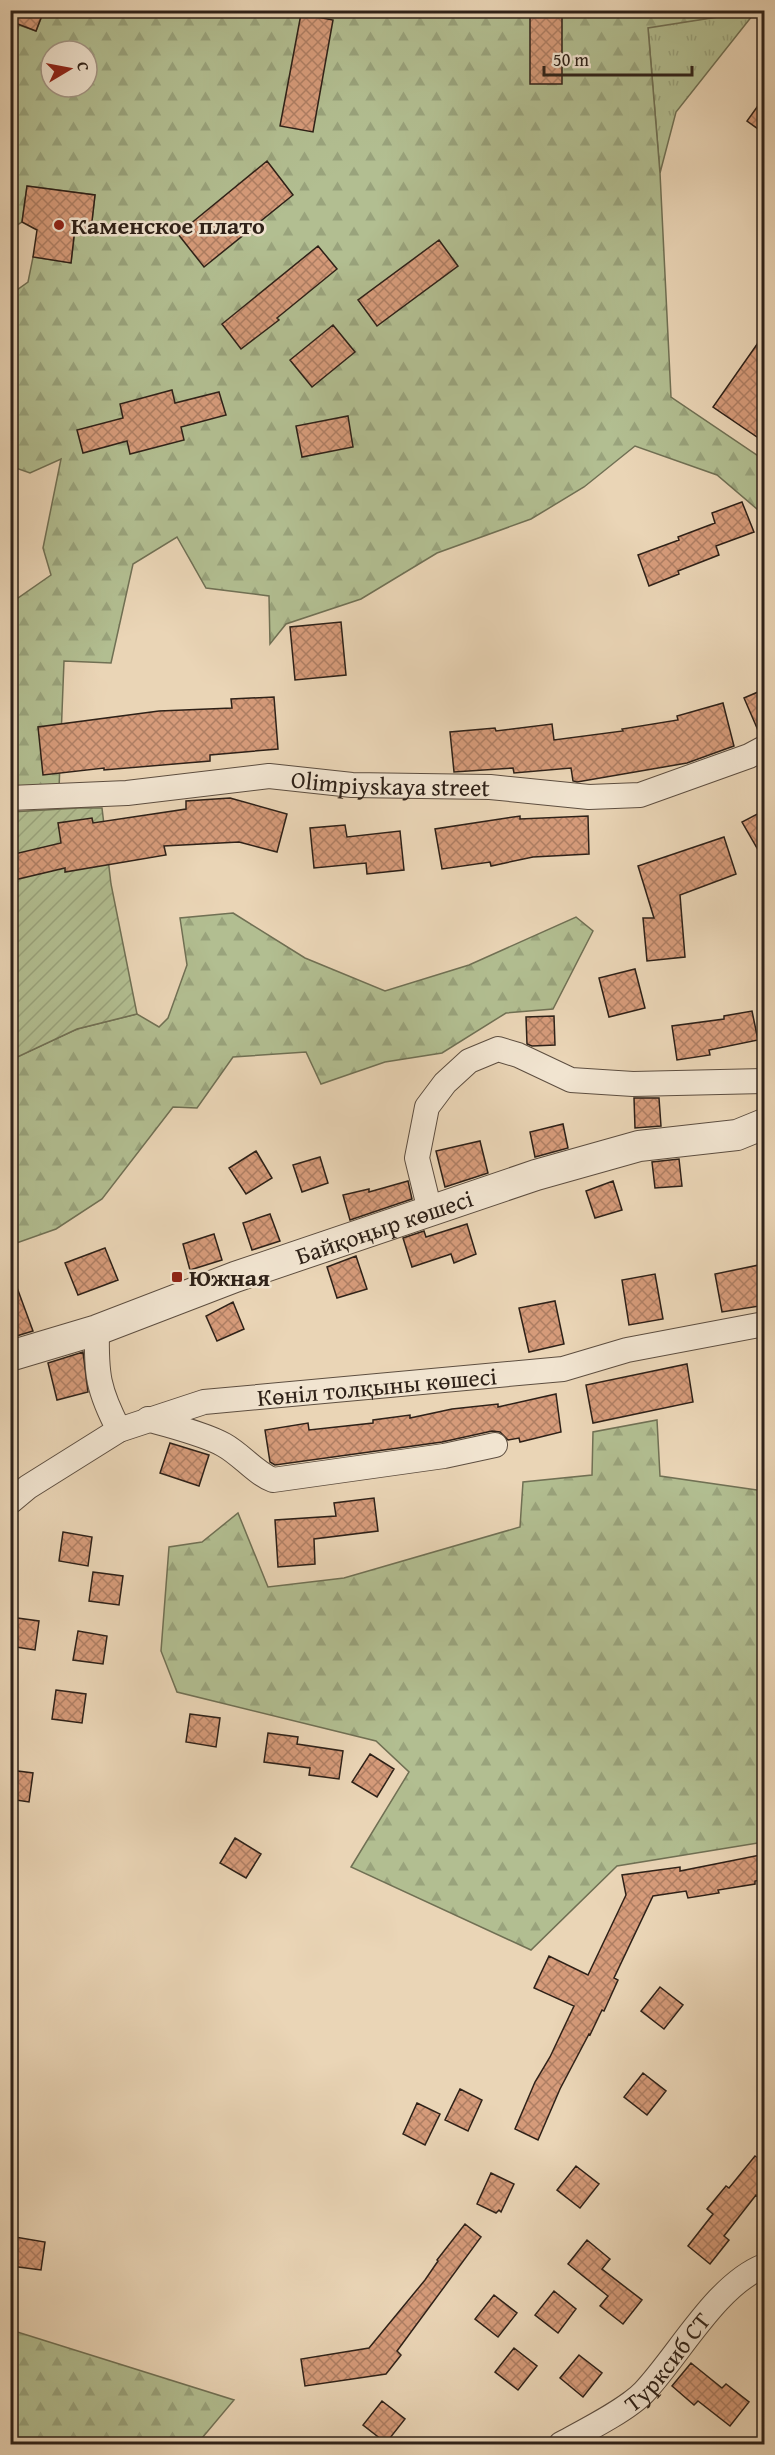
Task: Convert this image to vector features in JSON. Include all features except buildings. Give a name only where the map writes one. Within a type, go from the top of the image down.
[{"type":"street","name":"Olimpiyskaya street","points":[[10,798],[127,793],[269,776],[352,784],[490,787],[589,797],[640,795],[765,748]]},
{"type":"street","points":[[430,1211],[417,1158],[427,1107],[445,1083],[469,1061],[498,1049],[526,1058],[571,1080],[633,1084],[765,1081]]},
{"type":"street","name":"Байқоңыр көшесі","points":[[10,1356],[97,1329],[235,1277],[536,1175],[639,1146],[737,1135],[765,1124]]},
{"type":"street","name":"Көніл толқыны көшесі","points":[[10,1502],[28,1487],[119,1430],[204,1402],[563,1369],[627,1350],[765,1324]]},
{"type":"street","points":[[97,1329],[98,1380],[103,1399],[119,1430]]},
{"type":"street","points":[[148,1419],[223,1444],[253,1465],[261,1475],[273,1480],[444,1456],[495,1445]]},
{"type":"street","name":"Турксиб СТ","points":[[561,2445],[642,2394],[727,2291],[754,2270],[765,2266]]},
{"type":"green space","points":[[44,11],[756,11],[648,28],[660,173],[671,397],[764,460],[764,515],[717,475],[635,446],[584,487],[531,519],[437,553],[361,599],[286,624],[270,644],[269,596],[206,588],[177,537],[133,564],[111,663],[64,661],[59,789],[11,792],[11,603],[51,575],[43,548],[61,459],[30,473],[11,468],[10,295],[28,282],[33,257],[71,263],[75,228],[91,230],[95,195],[27,186],[22,222],[11,229],[11,50],[19,25],[36,31]]},
{"type":"green space","points":[[756,11],[676,112],[660,173],[648,27]]},
{"type":"green space","points":[[102,808],[111,884],[137,1014],[77,1029],[11,1060],[11,812]]},
{"type":"green space","points":[[233,913],[305,958],[385,991],[469,965],[576,917],[593,931],[553,1009],[506,1013],[442,1053],[385,1062],[321,1084],[306,1052],[233,1057],[197,1108],[173,1107],[102,1199],[56,1229],[11,1245],[10,1060],[77,1029],[137,1014],[159,1027],[168,1018],[187,965],[180,918]]},
{"type":"green space","points":[[657,1420],[660,1476],[764,1491],[764,1842],[617,1866],[531,1950],[351,1867],[409,1772],[376,1741],[177,1692],[161,1651],[169,1547],[202,1542],[238,1513],[268,1587],[344,1578],[520,1527],[523,1482],[592,1475],[593,1432]]},
{"type":"green space","points":[[10,2330],[234,2400],[197,2444],[11,2444]]},
{"type":"place","name":"Каменское плато","points":[[59,225]]},
{"type":"place","name":"Южная","points":[[177,1277]]}]
